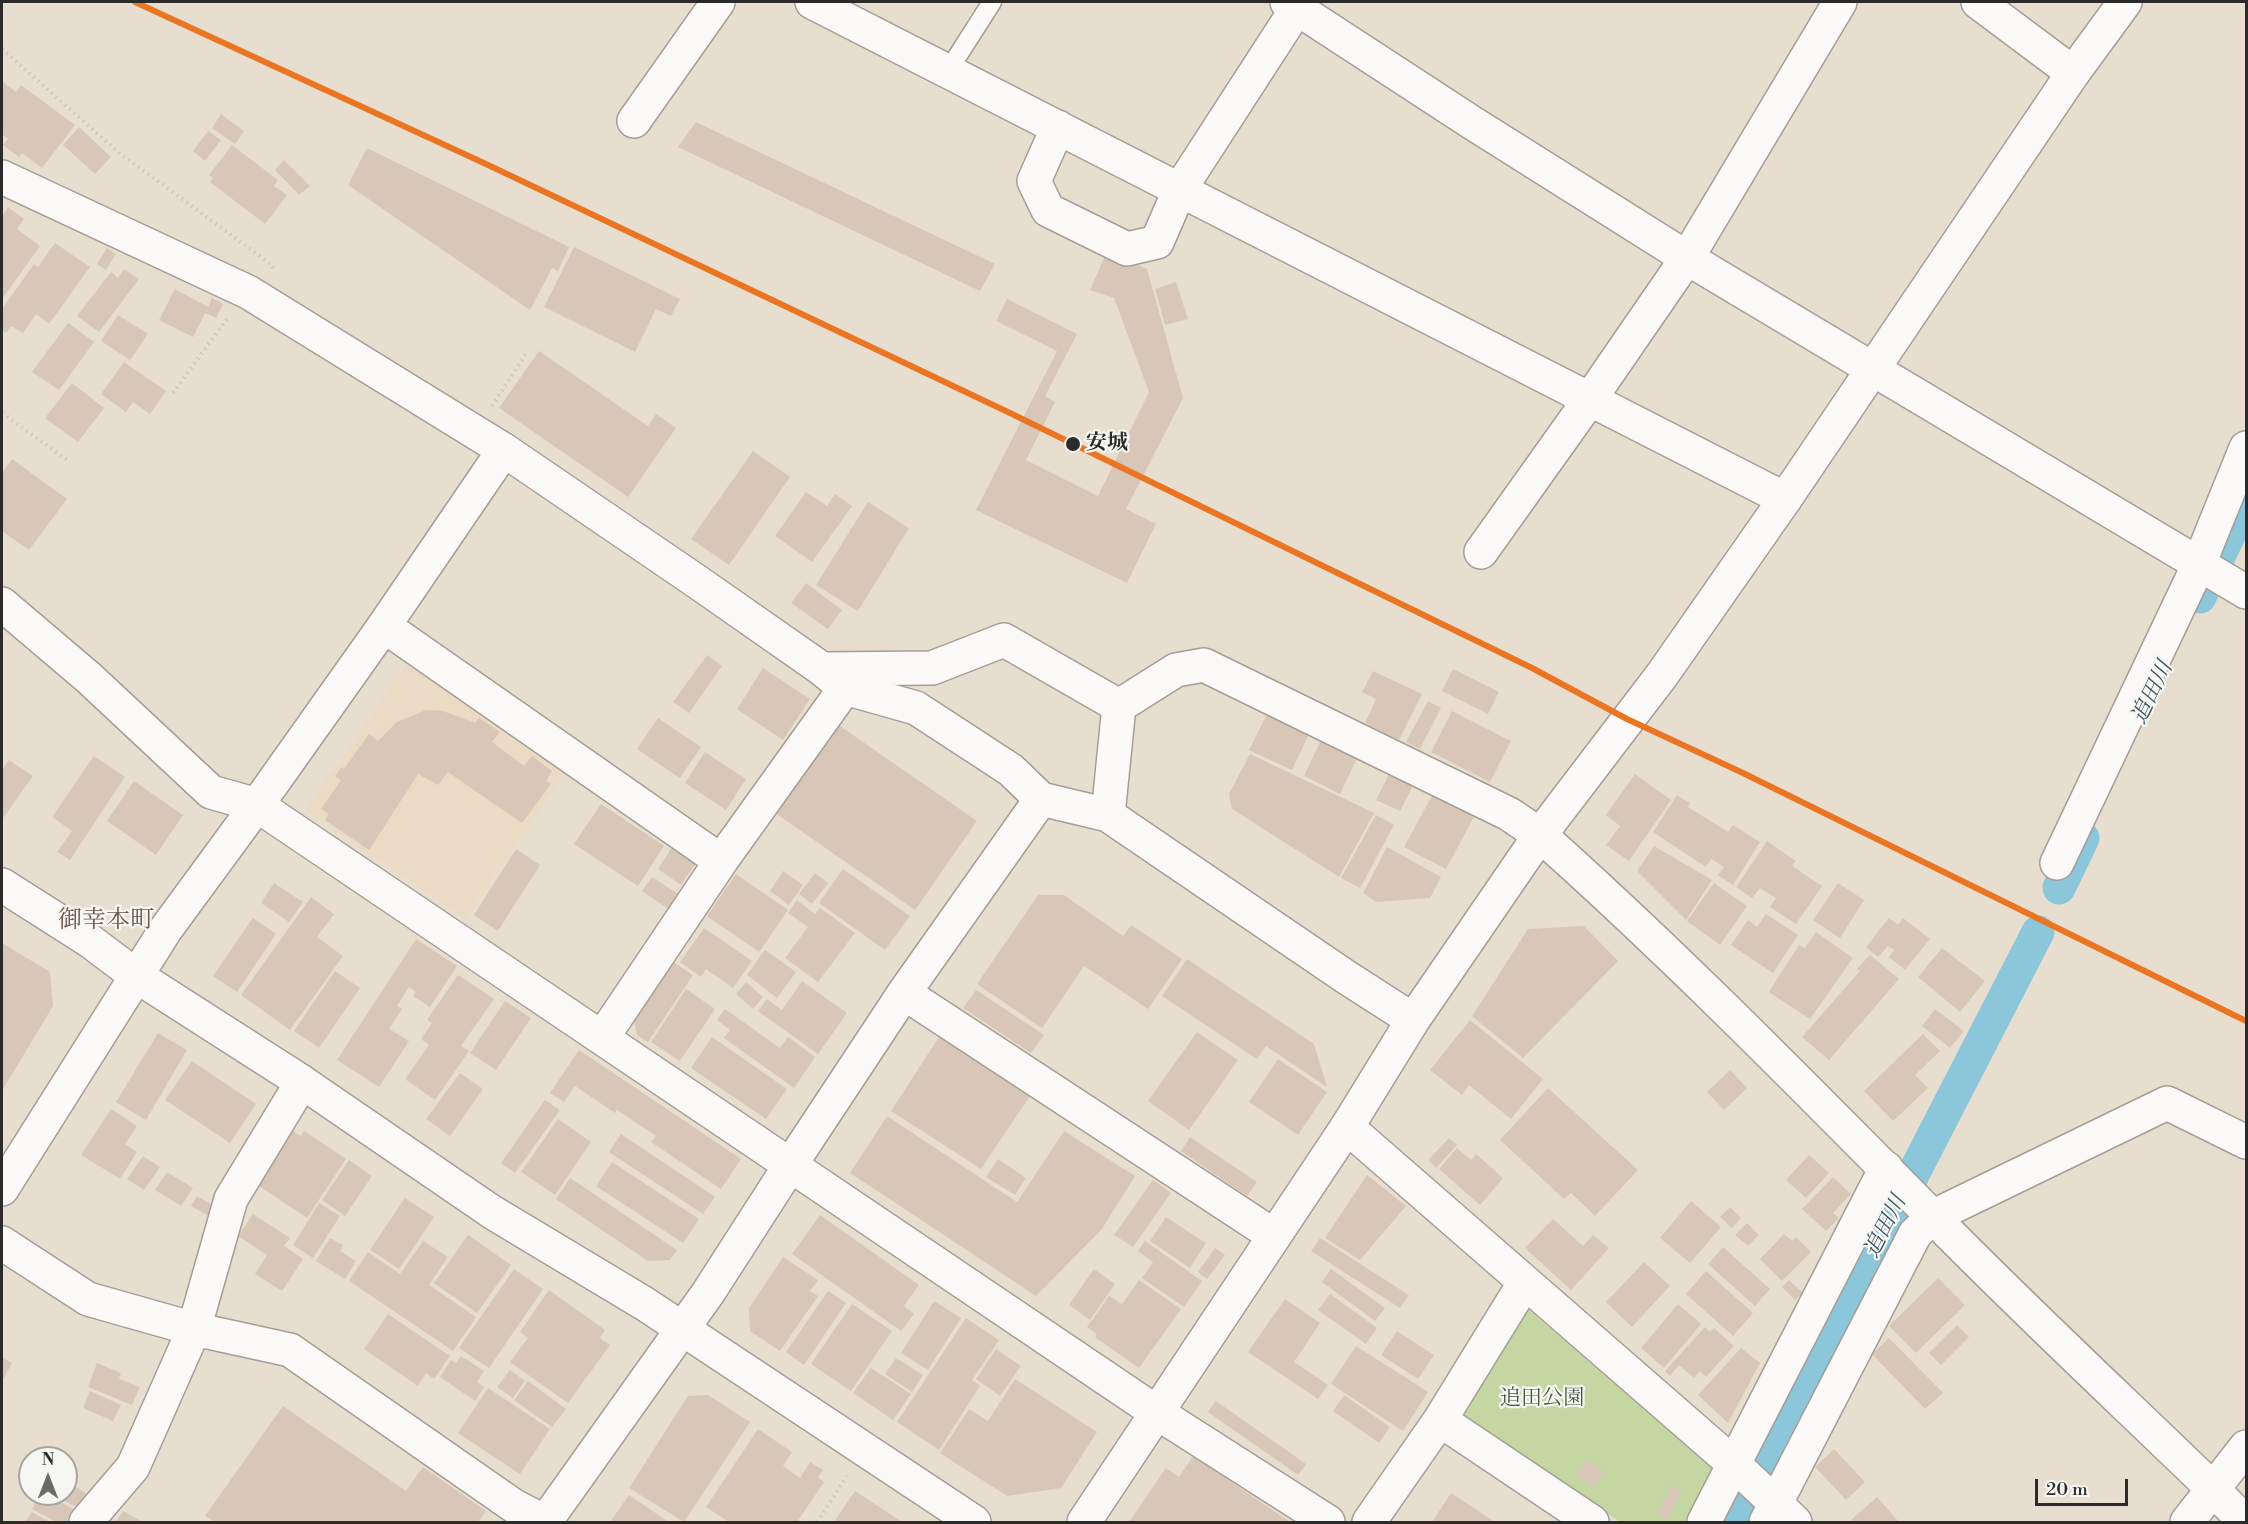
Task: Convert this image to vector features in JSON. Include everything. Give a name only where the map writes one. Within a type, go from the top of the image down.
[{"type":"street","points":[[634,121],[718,2]]},
{"type":"street","points":[[812,2],[1785,499]]},
{"type":"street","points":[[1481,552],[1687,258],[1840,2]]},
{"type":"street","points":[[1978,2],[2073,74]]},
{"type":"street","points":[[1084,1522],[1347,1127],[1413,1020],[1540,835],[1662,675],[1785,499],[2073,74],[2125,2]]},
{"type":"street","points":[[1058,127],[1034,181],[1048,210],[1127,249],[1157,242],[1180,189],[1295,4],[1471,122],[1687,258],[2218,575]]},
{"type":"street","points":[[2,177],[248,292],[504,450],[833,679],[916,708],[1011,770],[1041,799],[1108,815],[1413,1020]]},
{"type":"street","points":[[2056,863],[2218,575],[2247,448]]},
{"type":"street","points":[[2,1189],[166,929],[384,626],[504,450]]},
{"type":"street","points":[[2,603],[88,678],[211,792],[257,805],[1156,1412],[1328,1522]]},
{"type":"street","points":[[384,626],[721,861]]},
{"type":"street","points":[[833,679],[932,668],[1004,640],[1119,706]]},
{"type":"street","points":[[1119,706],[1176,670],[1204,665],[1509,814],[1540,835],[1578,869],[1886,1168],[1932,1217],[2245,1522]]},
{"type":"street","points":[[602,1038],[721,861],[833,679]]},
{"type":"street","points":[[1108,815],[1119,706]]},
{"type":"street","points":[[2,1243],[88,1299],[194,1329],[290,1350],[514,1506],[545,1522],[708,1293],[790,1164],[904,993],[1041,799]]},
{"type":"street","points":[[2,885],[90,941],[135,975],[302,1082],[492,1212],[645,1304],[974,1522]]},
{"type":"street","points":[[904,993],[1273,1235]]},
{"type":"street","points":[[86,1522],[133,1467],[194,1329],[231,1199],[302,1082]]},
{"type":"street","points":[[1347,1127],[1735,1465],[1779,1517],[1915,1234],[1932,1217],[2167,1103],[2247,1142]]},
{"type":"street","points":[[1704,1522],[1886,1168]]},
{"type":"street","points":[[1369,1522],[1440,1420],[1525,1282]]},
{"type":"street","points":[[1440,1420],[1592,1522]]},
{"type":"street","points":[[2187,1522],[2247,1447]]},
{"type":"lane","points":[[948,71],[992,2]]},
{"type":"path","points":[[2,49],[118,152],[272,265],[282,313]]},
{"type":"path","points":[[172,393],[248,292]]},
{"type":"path","points":[[475,432],[527,352]]},
{"type":"path","points":[[2,413],[67,460]]},
{"type":"path","points":[[817,1522],[864,1450]]},
{"type":"shaded area","points":[[405,667],[421,667],[567,769],[465,919],[305,810]]},
{"type":"green space","name":"追田公園","points":[[1528,1309],[1712,1467],[1685,1522],[1620,1522],[1458,1413]]},
{"type":"building","points":[[2,81],[16,92],[21,85],[75,125],[42,168],[22,153],[19,157],[3,145],[8,139],[2,134]]},
{"type":"building","points":[[221,114],[244,131],[235,144],[212,128]]},
{"type":"building","points":[[696,122],[995,264],[980,291],[678,147]]},
{"type":"building","points":[[79,127],[111,157],[95,174],[63,145]]},
{"type":"building","points":[[208,131],[221,140],[205,161],[193,151]]},
{"type":"building","points":[[232,145],[278,180],[274,186],[287,195],[265,224],[210,182],[213,178],[209,175]]},
{"type":"building","points":[[367,148],[569,247],[558,271],[552,268],[530,310],[348,185]]},
{"type":"building","points":[[284,160],[310,186],[299,195],[275,170]]},
{"type":"building","points":[[8,207],[24,219],[17,229],[40,246],[2,299],[2,216]]},
{"type":"building","points":[[55,243],[90,267],[49,324],[36,314],[23,333],[11,326],[6,333],[2,330],[2,309],[34,264],[38,267]]},
{"type":"building","points":[[574,247],[680,299],[671,316],[656,309],[635,352],[544,307]]},
{"type":"building","points":[[107,248],[116,254],[106,270],[97,264]]},
{"type":"building","points":[[1107,251],[1147,269],[1183,398],[1126,509],[1156,524],[1127,583],[976,510],[1057,351],[996,321],[1007,299],[1077,334],[1045,396],[1055,402],[1026,460],[1098,496],[1149,392],[1114,298],[1090,290]]},
{"type":"building","points":[[124,269],[139,279],[99,332],[77,316],[111,272],[118,278]]},
{"type":"building","points":[[1176,282],[1188,319],[1165,325],[1155,289]]},
{"type":"building","points":[[175,289],[208,307],[212,298],[223,304],[216,318],[205,313],[193,337],[159,320]]},
{"type":"building","points":[[118,315],[148,334],[130,360],[101,341]]},
{"type":"building","points":[[68,323],[94,342],[59,390],[32,372]]},
{"type":"building","points":[[539,351],[648,426],[656,414],[676,428],[628,497],[499,408]]},
{"type":"building","points":[[124,362],[166,391],[150,414],[133,402],[126,412],[101,394]]},
{"type":"building","points":[[72,383],[104,408],[78,442],[45,418]]},
{"type":"building","points":[[753,451],[790,477],[729,565],[691,539]]},
{"type":"building","points":[[12,459],[67,499],[29,550],[2,531],[2,473]]},
{"type":"building","points":[[806,492],[827,506],[835,494],[852,506],[812,562],[775,536]]},
{"type":"building","points":[[868,502],[909,528],[858,611],[816,585]]},
{"type":"building","points":[[806,583],[842,610],[828,629],[791,603]]},
{"type":"building","points":[[707,655],[722,666],[689,713],[673,702]]},
{"type":"building","points":[[763,668],[810,699],[783,740],[737,709]]},
{"type":"building","points":[[1453,669],[1499,692],[1488,714],[1442,691]]},
{"type":"building","points":[[1373,671],[1422,694],[1399,740],[1365,723],[1376,699],[1362,692]]},
{"type":"building","points":[[1428,701],[1441,708],[1420,749],[1406,742]]},
{"type":"building","points":[[426,710],[443,711],[475,723],[479,718],[500,732],[492,742],[524,766],[532,756],[552,771],[546,781],[551,784],[522,823],[448,772],[438,785],[418,774],[369,850],[325,820],[329,814],[321,809],[341,780],[335,776],[342,767],[344,769],[369,734],[378,741],[397,722]]},
{"type":"building","points":[[1452,711],[1511,741],[1490,782],[1431,752]]},
{"type":"building","points":[[1267,714],[1309,734],[1292,770],[1249,750]]},
{"type":"building","points":[[658,718],[701,747],[680,778],[637,749]]},
{"type":"building","points":[[837,724],[977,821],[915,910],[775,813]]},
{"type":"building","points":[[1321,740],[1358,756],[1340,794],[1304,776]]},
{"type":"building","points":[[705,752],[746,779],[726,810],[685,783]]},
{"type":"building","points":[[1250,754],[1374,813],[1339,877],[1232,809],[1229,794]]},
{"type":"building","points":[[94,756],[125,777],[70,860],[57,852],[72,831],[52,817]]},
{"type":"building","points":[[9,760],[33,776],[3,818],[2,770]]},
{"type":"building","points":[[1390,772],[1414,784],[1400,811],[1376,800]]},
{"type":"building","points":[[1635,774],[1671,800],[1629,861],[1606,845],[1620,826],[1606,815]]},
{"type":"building","points":[[134,781],[183,815],[156,855],[107,821]]},
{"type":"building","points":[[1434,792],[1475,815],[1446,869],[1404,847]]},
{"type":"building","points":[[1677,795],[1690,803],[1688,807],[1728,832],[1733,825],[1760,842],[1733,885],[1718,875],[1724,867],[1711,859],[1706,867],[1653,832]]},
{"type":"building","points":[[601,804],[664,846],[638,886],[574,844]]},
{"type":"building","points":[[1376,815],[1394,825],[1360,888],[1341,878]]},
{"type":"building","points":[[1767,841],[1796,861],[1792,866],[1822,886],[1796,924],[1770,907],[1776,898],[1760,888],[1752,898],[1736,887]]},
{"type":"building","points":[[673,846],[696,863],[681,885],[658,869]]},
{"type":"building","points":[[1654,846],[1712,880],[1686,920],[1637,871]]},
{"type":"building","points":[[1387,847],[1441,877],[1430,898],[1376,902],[1363,893]]},
{"type":"building","points":[[516,849],[540,865],[498,931],[474,915]]},
{"type":"building","points":[[843,869],[910,916],[885,950],[819,903]]},
{"type":"building","points":[[783,871],[803,885],[789,905],[770,891]]},
{"type":"building","points":[[815,873],[828,883],[812,904],[799,894]]},
{"type":"building","points":[[736,874],[788,910],[759,952],[707,916]]},
{"type":"building","points":[[652,877],[680,895],[670,910],[642,891]]},
{"type":"building","points":[[274,883],[303,902],[289,922],[261,903]]},
{"type":"building","points":[[1714,883],[1747,906],[1720,945],[1687,921]]},
{"type":"building","points":[[1838,883],[1864,900],[1840,938],[1813,920]]},
{"type":"building","points":[[1038,895],[1064,895],[1123,936],[1131,925],[1182,959],[1148,1009],[1084,966],[1042,1028],[977,984]]},
{"type":"building","points":[[311,897],[334,914],[317,937],[343,956],[290,1030],[241,995]]},
{"type":"building","points":[[797,900],[815,914],[820,908],[855,933],[818,982],[785,958],[808,927],[788,913]]},
{"type":"building","points":[[1766,914],[1798,935],[1773,973],[1731,945],[1748,920],[1757,927]]},
{"type":"building","points":[[253,918],[276,934],[237,992],[213,976]]},
{"type":"building","points":[[1889,918],[1898,925],[1903,918],[1930,939],[1905,970],[1889,957],[1894,950],[1888,946],[1878,957],[1866,947]]},
{"type":"building","points":[[1584,926],[1618,961],[1523,1058],[1472,1016],[1528,929]]},
{"type":"building","points":[[704,928],[752,961],[733,988],[706,969],[701,977],[680,962]]},
{"type":"building","points":[[1816,932],[1853,958],[1810,1019],[1769,992],[1799,945],[1805,948]]},
{"type":"building","points":[[416,939],[457,966],[430,1007],[413,996],[416,992],[409,987],[397,1006],[402,1009],[389,1029],[409,1041],[379,1087],[337,1060]]},
{"type":"building","points":[[2,943],[50,972],[53,1006],[2,1091]]},
{"type":"building","points":[[1942,948],[1985,981],[1960,1012],[1918,977]]},
{"type":"building","points":[[765,950],[796,972],[777,998],[747,975]]},
{"type":"building","points":[[1870,955],[1899,979],[1829,1060],[1802,1037],[1860,971],[1857,969]]},
{"type":"building","points":[[1187,959],[1314,1044],[1327,1087],[1266,1046],[1257,1059],[1162,996]]},
{"type":"building","points":[[673,962],[693,975],[648,1042],[637,1035],[634,1019]]},
{"type":"building","points":[[335,971],[360,988],[319,1048],[294,1031]]},
{"type":"building","points":[[458,975],[494,999],[461,1046],[469,1051],[435,1100],[405,1079],[429,1045],[421,1039],[432,1023],[427,1020]]},
{"type":"building","points":[[802,981],[847,1013],[818,1054],[758,1011],[767,999],[782,1010]]},
{"type":"building","points":[[746,982],[763,997],[753,1009],[736,994]]},
{"type":"building","points":[[686,989],[715,1009],[680,1061],[651,1042]]},
{"type":"building","points":[[976,990],[1044,1035],[1031,1053],[963,1008]]},
{"type":"building","points":[[505,1001],[531,1018],[496,1070],[470,1053]]},
{"type":"building","points":[[725,1009],[780,1048],[788,1037],[815,1057],[794,1088],[724,1038],[730,1030],[717,1020]]},
{"type":"building","points":[[1935,1009],[1964,1031],[1950,1048],[1922,1026]]},
{"type":"building","points":[[1470,1020],[1543,1079],[1511,1119],[1469,1085],[1462,1095],[1430,1070]]},
{"type":"building","points":[[1197,1032],[1238,1060],[1189,1130],[1148,1101]]},
{"type":"building","points":[[158,1033],[187,1050],[146,1120],[116,1102]]},
{"type":"building","points":[[1923,1034],[1940,1051],[1915,1075],[1928,1088],[1893,1121],[1864,1091]]},
{"type":"building","points":[[712,1037],[787,1089],[766,1119],[691,1068]]},
{"type":"building","points":[[939,1037],[1030,1096],[981,1169],[891,1111]]},
{"type":"building","points":[[579,1050],[741,1159],[721,1189],[651,1142],[656,1136],[617,1110],[615,1113],[575,1086],[564,1102],[550,1093]]},
{"type":"building","points":[[1278,1059],[1327,1092],[1298,1135],[1249,1102]]},
{"type":"building","points":[[192,1061],[256,1104],[230,1143],[165,1100]]},
{"type":"building","points":[[1730,1070],[1747,1088],[1724,1110],[1707,1092]]},
{"type":"building","points":[[460,1073],[483,1089],[450,1136],[426,1119]]},
{"type":"building","points":[[1548,1088],[1638,1170],[1595,1216],[1571,1193],[1564,1199],[1500,1140]]},
{"type":"building","points":[[545,1100],[560,1110],[515,1173],[501,1163]]},
{"type":"building","points":[[111,1109],[137,1126],[125,1144],[137,1152],[120,1179],[81,1155]]},
{"type":"building","points":[[887,1116],[1017,1202],[1064,1131],[1135,1176],[1102,1229],[1036,1296],[850,1173]]},
{"type":"building","points":[[558,1119],[591,1142],[555,1195],[521,1172]]},
{"type":"building","points":[[292,1131],[301,1136],[304,1131],[346,1159],[307,1218],[256,1184]]},
{"type":"building","points":[[621,1134],[715,1197],[703,1214],[609,1152]]},
{"type":"building","points":[[1190,1137],[1257,1182],[1247,1196],[1181,1151]]},
{"type":"building","points":[[1449,1138],[1457,1145],[1436,1168],[1428,1160]]},
{"type":"building","points":[[1457,1148],[1471,1160],[1476,1154],[1503,1178],[1480,1205],[1439,1169]]},
{"type":"building","points":[[1809,1155],[1829,1173],[1806,1198],[1786,1180]]},
{"type":"building","points":[[143,1156],[160,1167],[144,1190],[127,1179]]},
{"type":"building","points":[[998,1159],[1026,1178],[1015,1195],[986,1177]]},
{"type":"building","points":[[349,1160],[372,1176],[345,1216],[322,1200]]},
{"type":"building","points":[[612,1162],[699,1219],[683,1243],[596,1186]]},
{"type":"building","points":[[167,1172],[193,1188],[181,1206],[155,1190]]},
{"type":"building","points":[[1367,1175],[1406,1206],[1360,1260],[1325,1238]]},
{"type":"building","points":[[1833,1177],[1851,1194],[1833,1213],[1839,1218],[1826,1231],[1802,1209]]},
{"type":"building","points":[[570,1178],[677,1250],[670,1260],[648,1261],[556,1199]]},
{"type":"building","points":[[1153,1180],[1171,1193],[1133,1247],[1114,1235]]},
{"type":"building","points":[[197,1196],[216,1207],[210,1217],[191,1206]]},
{"type":"building","points":[[405,1198],[434,1217],[399,1269],[370,1250]]},
{"type":"building","points":[[1691,1201],[1721,1227],[1690,1263],[1660,1238]]},
{"type":"building","points":[[319,1203],[340,1216],[313,1258],[293,1245]]},
{"type":"building","points":[[1730,1207],[1741,1218],[1732,1228],[1720,1217]]},
{"type":"building","points":[[253,1214],[290,1238],[284,1246],[303,1259],[282,1291],[255,1274],[267,1255],[238,1236]]},
{"type":"building","points":[[820,1215],[919,1285],[904,1306],[914,1314],[901,1331],[792,1254]]},
{"type":"building","points":[[1166,1217],[1206,1243],[1190,1268],[1150,1241]]},
{"type":"building","points":[[1553,1219],[1583,1246],[1593,1235],[1609,1248],[1571,1290],[1525,1248]]},
{"type":"building","points":[[1747,1223],[1759,1235],[1748,1246],[1735,1235]]},
{"type":"building","points":[[1784,1234],[1792,1241],[1796,1237],[1811,1252],[1782,1281],[1760,1259]]},
{"type":"building","points":[[468,1235],[511,1265],[477,1313],[434,1283]]},
{"type":"building","points":[[330,1238],[343,1245],[340,1251],[356,1261],[345,1279],[316,1261]]},
{"type":"building","points":[[1320,1238],[1409,1295],[1400,1308],[1311,1251]]},
{"type":"building","points":[[423,1241],[448,1257],[429,1285],[476,1317],[453,1351],[349,1281],[368,1252],[400,1274]]},
{"type":"building","points":[[1145,1241],[1202,1281],[1184,1307],[1142,1278],[1153,1262],[1138,1251]]},
{"type":"building","points":[[1723,1247],[1770,1289],[1755,1306],[1708,1264]]},
{"type":"building","points":[[1215,1248],[1225,1255],[1207,1279],[1198,1272]]},
{"type":"building","points":[[783,1257],[818,1280],[810,1291],[818,1296],[780,1351],[750,1331],[749,1308]]},
{"type":"building","points":[[1644,1262],[1670,1286],[1632,1327],[1606,1302]]},
{"type":"building","points":[[514,1269],[543,1289],[489,1368],[459,1348]]},
{"type":"building","points":[[1094,1269],[1115,1284],[1090,1320],[1069,1305]]},
{"type":"building","points":[[1331,1269],[1385,1308],[1375,1321],[1322,1282]]},
{"type":"building","points":[[1706,1271],[1753,1313],[1733,1336],[1686,1294]]},
{"type":"building","points":[[1938,1278],[1965,1305],[1916,1353],[1889,1326]]},
{"type":"building","points":[[1139,1280],[1181,1309],[1139,1368],[1095,1337],[1097,1334],[1087,1327],[1109,1296],[1122,1304]]},
{"type":"building","points":[[1789,1280],[1803,1293],[1795,1300],[1782,1287]]},
{"type":"building","points":[[549,1290],[605,1330],[600,1338],[610,1345],[568,1403],[510,1362],[528,1338],[520,1332]]},
{"type":"building","points":[[828,1291],[846,1303],[804,1365],[786,1352]]},
{"type":"building","points":[[1330,1294],[1377,1328],[1366,1344],[1318,1310]]},
{"type":"building","points":[[1285,1299],[1320,1323],[1294,1362],[1328,1385],[1318,1399],[1248,1352]]},
{"type":"building","points":[[934,1301],[961,1318],[928,1370],[901,1353]]},
{"type":"building","points":[[852,1304],[892,1331],[851,1391],[811,1364]]},
{"type":"building","points":[[1678,1304],[1701,1324],[1664,1368],[1641,1348]]},
{"type":"building","points":[[388,1314],[450,1356],[434,1379],[426,1373],[418,1386],[364,1349]]},
{"type":"building","points":[[966,1318],[999,1340],[972,1380],[980,1386],[939,1450],[897,1422]]},
{"type":"building","points":[[1957,1325],[1969,1337],[1941,1365],[1929,1353]]},
{"type":"building","points":[[1705,1327],[1710,1332],[1714,1328],[1734,1346],[1706,1377],[1700,1371],[1694,1378],[1679,1365],[1670,1376],[1665,1371]]},
{"type":"building","points":[[1397,1331],[1434,1355],[1418,1379],[1381,1355]]},
{"type":"building","points":[[1889,1338],[1943,1393],[1925,1409],[1872,1354]]},
{"type":"building","points":[[1356,1346],[1428,1392],[1403,1431],[1331,1384]]},
{"type":"building","points":[[1741,1348],[1760,1363],[1728,1423],[1698,1395]]},
{"type":"building","points":[[996,1349],[1021,1366],[1000,1396],[976,1379]]},
{"type":"building","points":[[461,1356],[484,1371],[477,1382],[484,1387],[475,1401],[440,1377],[451,1360],[456,1363]]},
{"type":"building","points":[[2,1357],[12,1363],[2,1381]]},
{"type":"building","points":[[896,1358],[923,1375],[912,1392],[885,1374]]},
{"type":"building","points":[[97,1363],[121,1373],[119,1379],[140,1387],[132,1405],[88,1387]]},
{"type":"building","points":[[871,1368],[911,1394],[893,1420],[853,1393]]},
{"type":"building","points":[[510,1370],[525,1381],[513,1398],[497,1387]]},
{"type":"building","points":[[1015,1379],[1097,1432],[1061,1488],[1007,1496],[940,1453],[969,1409],[988,1421]]},
{"type":"building","points":[[528,1381],[566,1409],[552,1427],[514,1400]]},
{"type":"building","points":[[488,1388],[550,1429],[520,1474],[458,1433]]},
{"type":"building","points":[[90,1391],[121,1405],[113,1421],[83,1408]]},
{"type":"building","points":[[708,1395],[750,1422],[684,1522],[629,1488],[688,1396]]},
{"type":"building","points":[[1344,1395],[1390,1427],[1379,1443],[1333,1411]]},
{"type":"building","points":[[1216,1401],[1306,1464],[1298,1475],[1208,1412]]},
{"type":"building","points":[[283,1406],[406,1491],[423,1467],[486,1511],[478,1522],[215,1522],[205,1516]]},
{"type":"building","points":[[758,1429],[792,1452],[783,1466],[800,1478],[810,1462],[823,1470],[818,1477],[824,1482],[797,1522],[729,1522],[706,1507]]},
{"type":"building","points":[[1834,1449],[1865,1482],[1846,1500],[1815,1467]]},
{"type":"building","points":[[1193,1456],[1290,1522],[1129,1522],[1166,1468],[1179,1477]]},
{"type":"building","points":[[1587,1460],[1604,1471],[1593,1487],[1576,1476]]},
{"type":"building","points":[[1672,1486],[1682,1491],[1667,1520],[1657,1515]]},
{"type":"building","points":[[78,1488],[86,1493],[78,1508],[74,1506],[78,1506]]},
{"type":"building","points":[[855,1491],[902,1522],[834,1522]]},
{"type":"building","points":[[1451,1493],[1495,1522],[1432,1522]]},
{"type":"building","points":[[629,1495],[669,1522],[610,1522]]},
{"type":"building","points":[[1877,1497],[1899,1522],[1853,1522],[1851,1520]]},
{"type":"building","points":[[34,1506],[68,1506],[73,1509],[66,1522],[56,1522],[32,1509]]},
{"type":"building","points":[[123,1511],[143,1522],[116,1522]]},
{"type":"building","points":[[32,1512],[49,1522],[25,1522]]},
{"type":"waterway","name":"追田川","points":[[2200,597],[2246,499]]},
{"type":"waterway","name":"追田川","points":[[2059,888],[2083,838]]},
{"type":"waterway","name":"追田川","points":[[1734,1522],[2038,932]]},
{"type":"transit line","points":[[135,2],[486,164],[1010,413],[1532,668],[1627,719],[1743,773],[2246,1021]]},
{"type":"place","name":"安城","points":[[1073,444]]},
{"type":"district","name":"御幸本町","points":[[106,921]]}]
